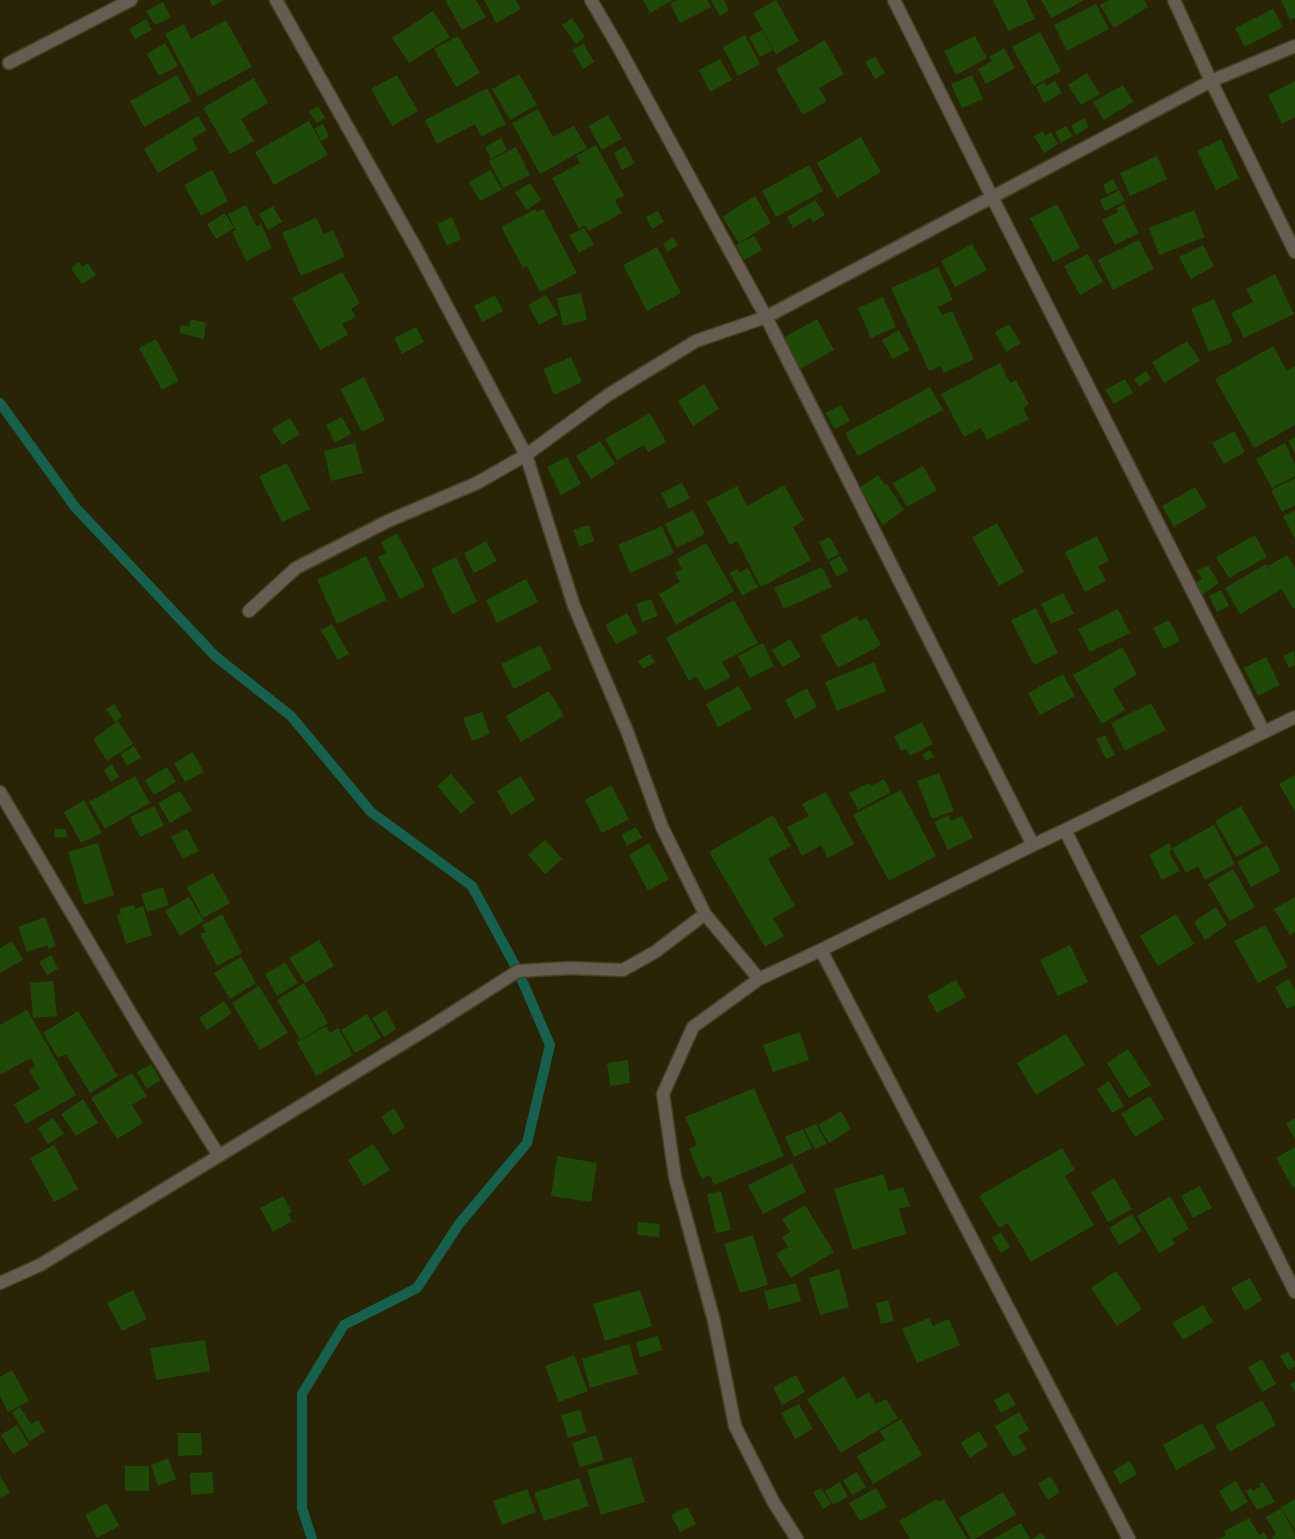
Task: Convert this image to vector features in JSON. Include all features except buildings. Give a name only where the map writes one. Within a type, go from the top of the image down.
[{"type":"street","points":[[9,63],[131,0]]},
{"type":"street","points":[[276,0],[418,252],[526,455],[574,606],[627,731],[662,827],[705,914],[759,979]]},
{"type":"street","points":[[591,0],[766,317],[1033,845]]},
{"type":"street","points":[[894,0],[1264,732]]},
{"type":"street","points":[[1174,0],[1211,81],[1295,252]]},
{"type":"street","points":[[250,611],[296,568],[388,521],[477,482],[526,455],[608,395],[696,341],[766,317],[1211,81],[1295,46]]},
{"type":"street","points":[[797,1539],[774,1503],[735,1426],[714,1321],[675,1177],[663,1094],[693,1027],[759,979],[1295,717]]},
{"type":"street","points":[[0,792],[140,1029],[219,1156]]},
{"type":"street","points":[[1065,830],[1295,1292]]},
{"type":"street","points":[[0,1284],[40,1265],[430,1027],[518,970],[570,968],[623,970],[655,952],[705,914]]},
{"type":"street","points":[[821,950],[1129,1539]]},
{"type":"waterway","points":[[0,403],[75,507],[215,656],[291,716],[371,812],[472,886],[518,971],[550,1045],[527,1143],[459,1224],[417,1288],[344,1325],[302,1394],[302,1508],[312,1539]]}]
